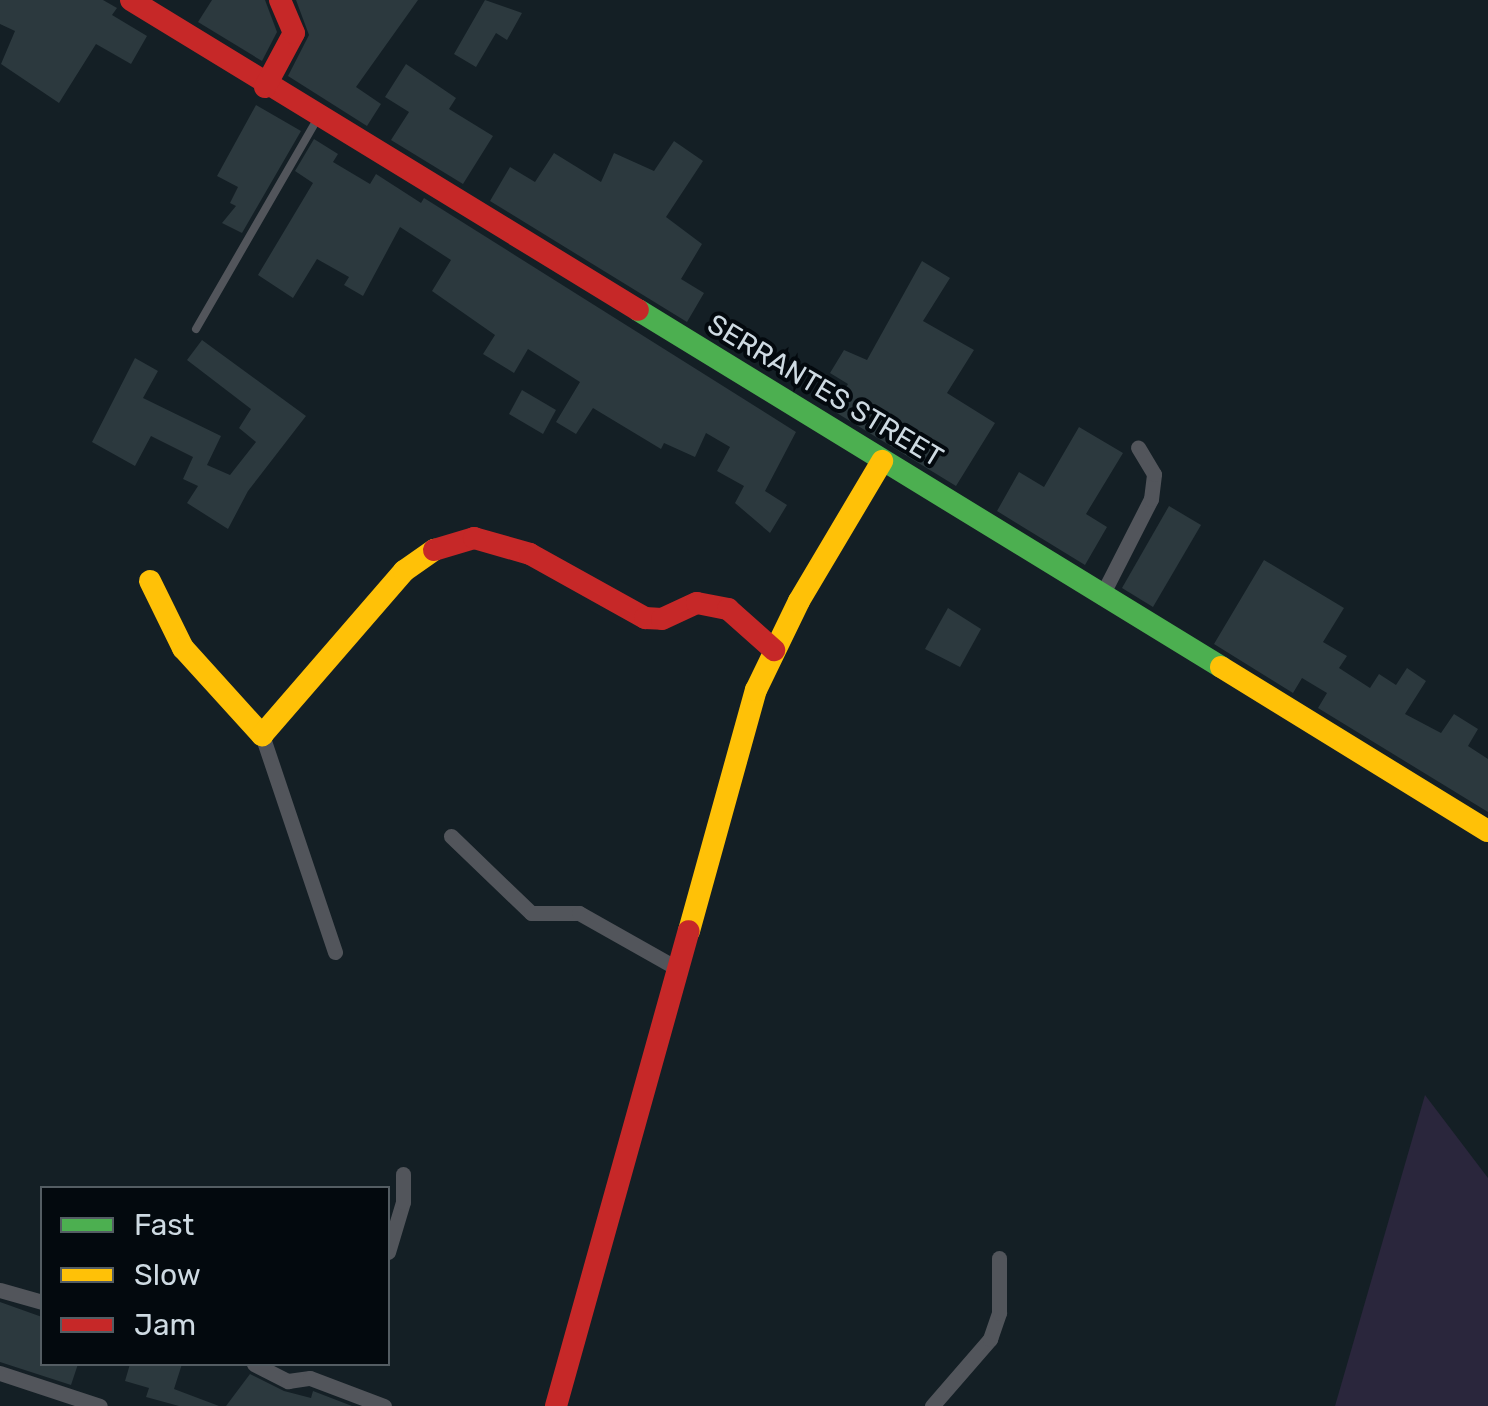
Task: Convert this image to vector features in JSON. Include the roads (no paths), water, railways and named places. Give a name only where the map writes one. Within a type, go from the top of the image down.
[{"type":"street","name":"SERRANTES STREET","points":[[131,0],[265,88],[1488,831]]},
{"type":"street","points":[[265,88],[293,36],[280,0]]},
{"type":"street","points":[[1101,597],[1151,499],[1154,474],[1138,447]]},
{"type":"street","points":[[556,1406],[680,970],[739,743],[774,650],[882,461]]},
{"type":"street","points":[[262,735],[404,572],[433,550],[474,538],[530,554],[644,618],[662,618],[697,603],[728,610],[774,650]]},
{"type":"street","points":[[150,581],[183,648],[262,735],[335,952]]},
{"type":"street","points":[[451,836],[531,913],[578,913],[680,970]]},
{"type":"street","points":[[390,1246],[404,1202],[403,1174]]},
{"type":"street","points":[[932,1406],[990,1339],[998,1313],[999,1258]]},
{"type":"street","points":[[0,1290],[40,1301]]},
{"type":"street","points":[[258,1366],[291,1382],[314,1370],[384,1406]]},
{"type":"street","points":[[0,1373],[100,1406]]},
{"type":"lane","points":[[196,329],[317,118]]}]
